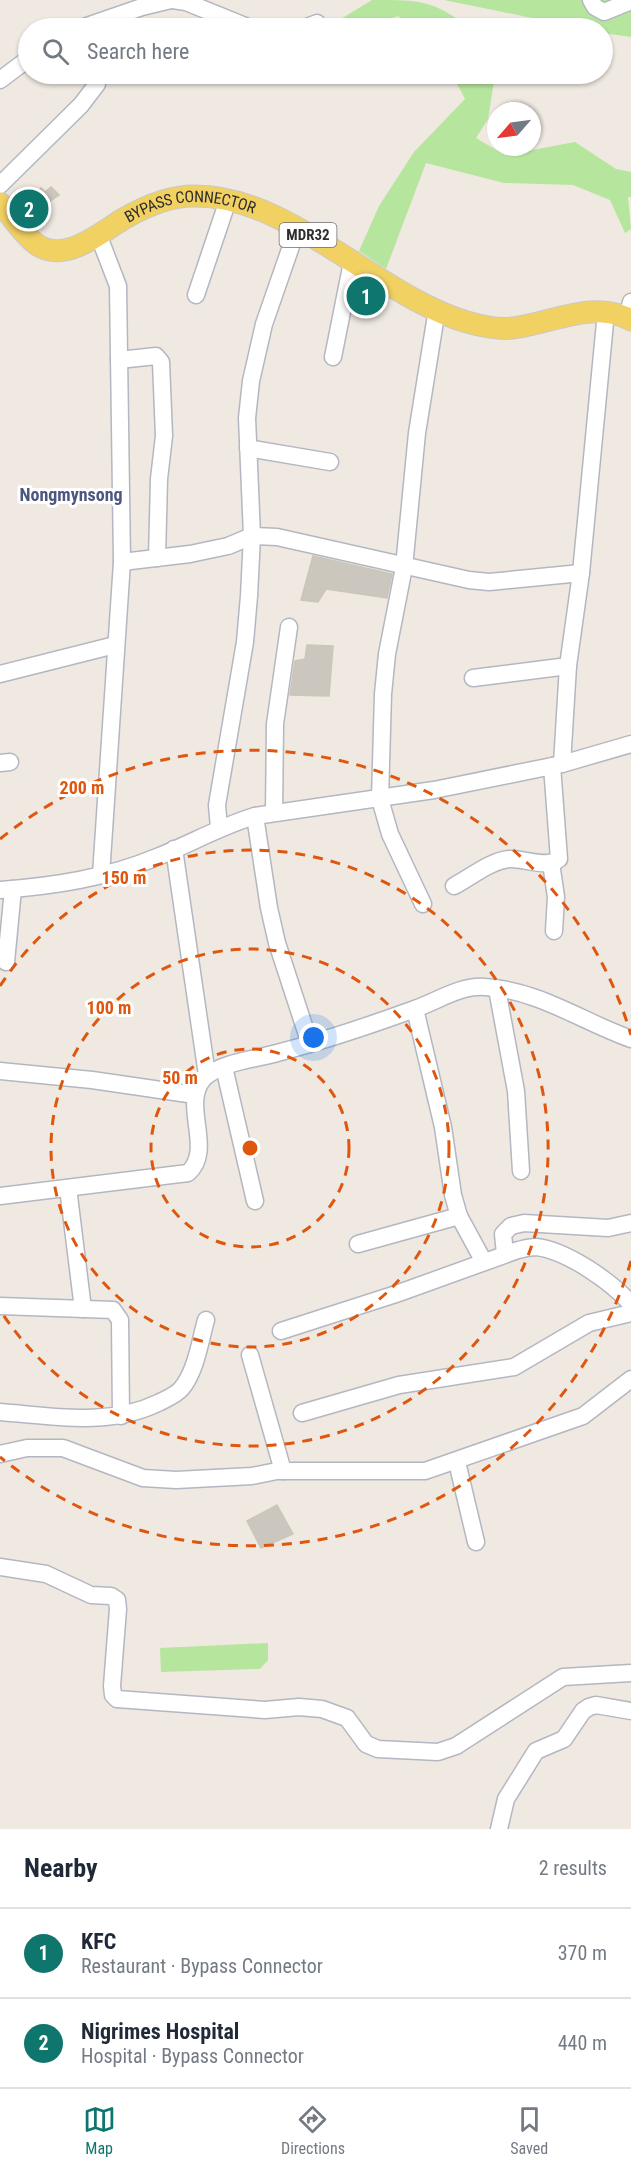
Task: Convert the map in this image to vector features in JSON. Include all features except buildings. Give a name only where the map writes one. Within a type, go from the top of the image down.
[{"type":"main road","name":"BYPASS CONNECTOR","points":[[0,203],[28,236],[49,250],[68,250],[126,217],[166,200],[193,196],[228,200],[297,229],[437,309],[465,321],[509,328],[592,312],[630,313]]},
{"type":"street","points":[[110,18],[172,0],[186,2],[225,18]]},
{"type":"street","points":[[591,0],[595,7],[604,12],[631,1]]},
{"type":"street","points":[[0,80],[18,66]]},
{"type":"street","points":[[0,185],[81,105],[97,84]]},
{"type":"street","points":[[196,295],[228,200]]},
{"type":"street","points":[[219,828],[217,805],[245,642],[252,536],[247,418],[251,381],[264,324],[297,229]]},
{"type":"street","points":[[98,234],[118,286],[122,562],[101,875]]},
{"type":"street","points":[[333,357],[352,262]]},
{"type":"street","points":[[423,904],[390,834],[380,799],[383,694],[387,654],[404,567],[417,433],[437,309]]},
{"type":"street","points":[[454,886],[497,861],[511,859],[551,864],[559,859],[557,765],[581,573],[606,312]]},
{"type":"street","points":[[119,360],[152,356],[159,358],[161,363],[164,436],[159,479],[157,558]]},
{"type":"street","points":[[248,448],[330,462]]},
{"type":"street","points":[[122,562],[228,546],[252,536],[278,537],[404,567],[489,582],[581,573]]},
{"type":"street","points":[[274,812],[276,710],[289,627]]},
{"type":"street","points":[[0,674],[115,645]]},
{"type":"street","points":[[473,678],[568,666]]},
{"type":"street","points":[[6,962],[7,890],[74,882],[128,868],[219,828],[255,816],[380,799],[557,765],[631,744]]},
{"type":"street","points":[[255,816],[269,908],[277,943],[310,1044]]},
{"type":"street","points":[[174,849],[207,1076]]},
{"type":"street","points":[[551,864],[556,897],[554,931]]},
{"type":"street","points":[[0,1196],[188,1173],[195,1167],[198,1155],[195,1095],[200,1083],[207,1076],[224,1067],[310,1044],[415,1009],[464,989],[484,986],[522,993],[631,1039]]},
{"type":"street","points":[[497,989],[516,1091],[521,1171]]},
{"type":"street","points":[[415,1009],[443,1127],[453,1195],[459,1216],[484,1262]]},
{"type":"street","points":[[224,1067],[255,1201]]},
{"type":"street","points":[[0,1071],[92,1080],[195,1095]]},
{"type":"street","points":[[68,1188],[83,1309]]},
{"type":"street","points":[[358,1244],[459,1216]]},
{"type":"street","points":[[506,1254],[503,1234],[511,1226],[524,1223],[608,1228],[631,1222]]},
{"type":"street","points":[[281,1331],[506,1254],[536,1247],[557,1253],[607,1281],[628,1298]]},
{"type":"street","points":[[0,1306],[113,1310],[120,1320],[121,1416]]},
{"type":"street","points":[[302,1413],[399,1385],[514,1367],[589,1323],[631,1312]]},
{"type":"street","points":[[0,1412],[92,1418],[121,1416],[146,1408],[181,1389],[190,1374],[206,1320]]},
{"type":"street","points":[[250,1355],[283,1471]]},
{"type":"street","points":[[0,1454],[27,1448],[63,1448],[143,1478],[226,1478],[283,1471],[425,1471],[457,1462],[505,1442],[583,1416],[598,1407],[625,1381],[631,1379]]},
{"type":"street","points":[[457,1462],[476,1542]]},
{"type":"street","points":[[0,1567],[46,1574],[91,1595],[111,1596],[117,1600],[112,1686],[117,1699],[265,1710],[299,1707],[322,1709],[347,1718],[366,1744],[378,1749],[438,1752],[456,1746],[563,1677],[631,1673]]},
{"type":"street","points":[[499,1829],[506,1799],[536,1751],[564,1739],[583,1711],[589,1707],[596,1705],[631,1711]]},
{"type":"green space","points":[[372,0],[403,0],[435,7],[455,18],[401,18],[398,16],[342,18]]},
{"type":"green space","points":[[444,0],[631,0],[631,37],[613,34],[613,18],[532,18]]},
{"type":"green space","points":[[457,84],[494,84],[491,102],[487,102],[487,121],[476,138],[487,144],[487,156],[541,156],[541,148],[575,142],[616,169],[631,172],[631,197],[628,197],[631,229],[625,233],[610,200],[573,185],[504,183],[426,163],[386,269],[359,251],[379,206],[414,152],[465,99]]},
{"type":"green space","points":[[268,1643],[268,1660],[260,1669],[161,1672],[160,1648]]},
{"type":"place","name":"Nigrimes Hospital","points":[[29,209]]},
{"type":"place","name":"KFC","points":[[366,296]]},
{"type":"district","name":"Nongmynsong","points":[[71,495]]}]
